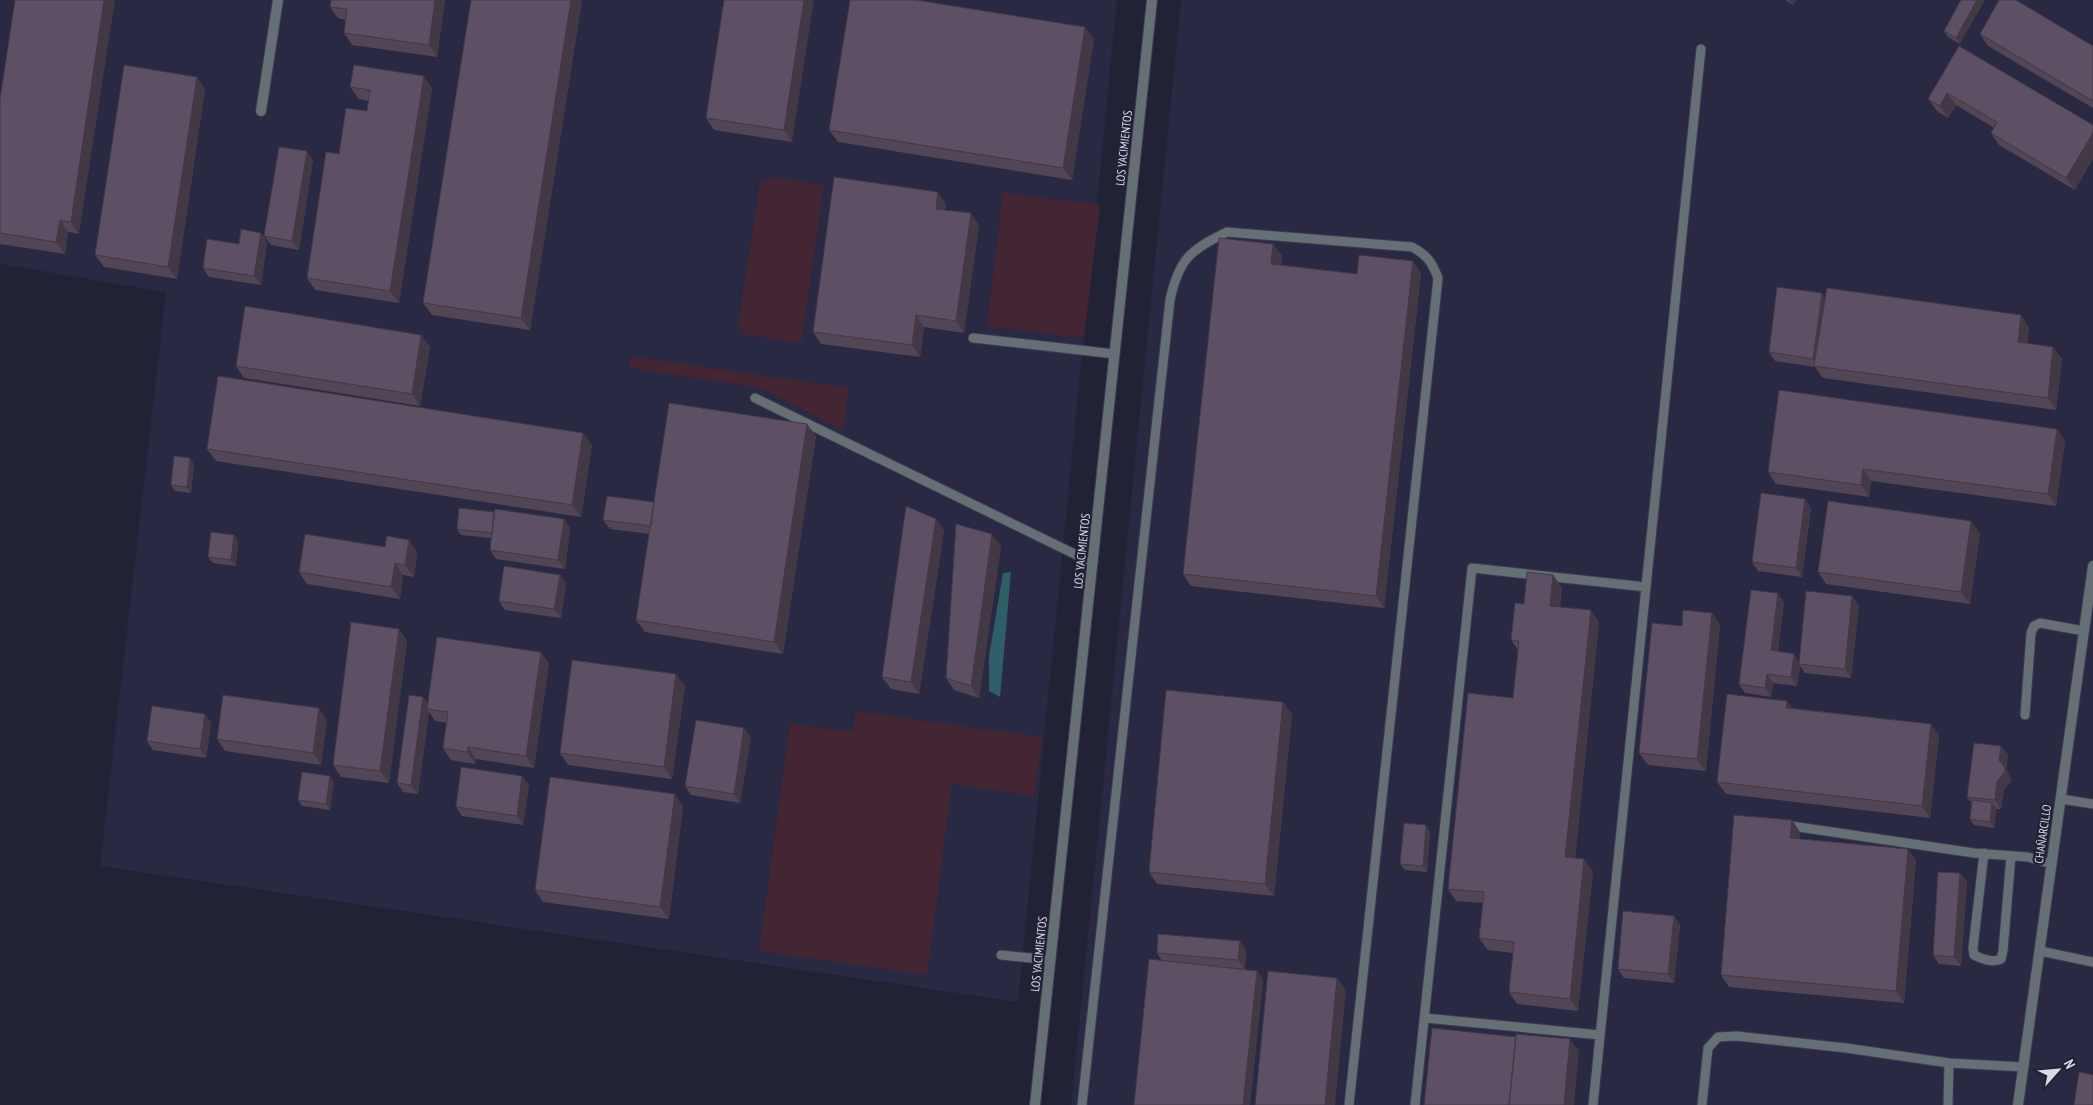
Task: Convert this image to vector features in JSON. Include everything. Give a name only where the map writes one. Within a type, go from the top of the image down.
[{"type":"street","points":[[261,111],[278,0]]},
{"type":"street","name":"LOS YACIMIENTOS","points":[[1035,1105],[1152,0]]},
{"type":"street","name":"CHAÑARCILLO","points":[[2018,1105],[2084,631],[2091,596],[2093,566]]},
{"type":"lane","points":[[1593,1105],[1701,49]]},
{"type":"lane","points":[[1082,1105],[1170,300],[1174,281],[1187,256],[1205,243],[1227,232],[1412,247],[1425,254],[1433,263],[1438,278],[1349,1105]]},
{"type":"lane","points":[[973,338],[1115,354]]},
{"type":"lane","points":[[755,398],[1093,562]]},
{"type":"lane","points":[[1415,1105],[1472,568],[1646,587]]},
{"type":"lane","points":[[2025,715],[2034,626],[2040,623],[2084,631]]},
{"type":"lane","points":[[2061,800],[2093,804]]},
{"type":"lane","points":[[1773,824],[1984,853],[2028,857],[2052,864]]},
{"type":"lane","points":[[1984,853],[1973,948],[1974,955],[1979,958],[1997,961],[2000,959],[2003,951],[2011,856]]},
{"type":"lane","points":[[2040,951],[2093,962]]},
{"type":"lane","points":[[1001,955],[1051,960]]},
{"type":"lane","points":[[1425,1018],[1600,1035]]},
{"type":"lane","points":[[1702,1105],[1708,1048],[1718,1037],[1737,1036],[1949,1062],[2024,1067]]},
{"type":"lane","points":[[1948,1105],[1949,1062]]},
{"type":"shaded area","points":[[0,0],[1117,0],[1018,1002],[100,866],[166,292],[0,264]]},
{"type":"shaded area","points":[[1181,0],[2093,0],[2093,1105],[1071,1105]]},
{"type":"shaded area","points":[[771,177],[824,185],[801,343],[746,335],[738,326],[760,184]]},
{"type":"shaded area","points":[[1003,193],[1100,205],[1084,338],[987,326]]},
{"type":"shaded area","points":[[631,356],[849,388],[843,431],[761,388],[629,368]]},
{"type":"shaded area","points":[[1011,572],[1000,697],[989,691],[989,656],[1003,573]]},
{"type":"shaded area","points":[[856,711],[1042,737],[1034,796],[952,784],[927,975],[759,951],[790,724],[853,732]]},
{"type":"building","points":[[15,0],[104,0],[71,222],[60,220],[56,242],[0,233],[0,99]]},
{"type":"building","points":[[331,0],[435,0],[429,45],[344,33],[347,9],[330,7]]},
{"type":"building","points":[[471,0],[571,0],[521,318],[423,303]]},
{"type":"building","points":[[724,0],[804,0],[784,130],[706,118]]},
{"type":"building","points":[[850,0],[916,0],[1085,27],[1063,168],[829,130]]},
{"type":"building","points":[[1961,0],[1977,0],[1956,38],[1944,31]]},
{"type":"building","points":[[1999,0],[2016,0],[2093,46],[2093,101],[1980,34]]},
{"type":"building","points":[[1959,46],[2093,125],[2093,133],[2066,178],[1991,133],[1997,122],[1947,93],[1940,106],[1928,99]]},
{"type":"building","points":[[124,65],[197,77],[168,267],[95,255]]},
{"type":"building","points":[[354,65],[424,76],[390,291],[307,278],[326,152],[339,154],[346,108],[367,111],[370,90],[350,87]]},
{"type":"building","points":[[279,147],[307,151],[292,241],[264,236]]},
{"type":"building","points":[[834,177],[938,192],[936,209],[971,213],[956,321],[916,315],[912,345],[813,332]]},
{"type":"building","points":[[241,229],[261,233],[254,276],[203,268],[207,239],[239,244]]},
{"type":"building","points":[[1219,238],[1273,244],[1271,264],[1357,274],[1359,255],[1413,261],[1376,596],[1183,574]]},
{"type":"building","points":[[1777,287],[1822,293],[1813,359],[1769,352]]},
{"type":"building","points":[[1827,288],[2021,315],[2018,342],[2053,347],[2048,398],[1814,366]]},
{"type":"building","points":[[245,306],[421,335],[412,394],[236,366]]},
{"type":"building","points":[[218,376],[583,433],[572,505],[207,449]]},
{"type":"building","points":[[1779,390],[2057,429],[2048,494],[1863,469],[1861,485],[1768,472]]},
{"type":"building","points":[[669,403],[807,424],[774,642],[636,620]]},
{"type":"building","points":[[174,456],[190,458],[187,487],[171,485]]},
{"type":"building","points":[[1761,493],[1805,499],[1796,568],[1752,562]]},
{"type":"building","points":[[607,496],[654,502],[651,526],[603,520]]},
{"type":"building","points":[[1828,501],[1971,521],[1961,592],[1818,572]]},
{"type":"building","points":[[906,506],[936,519],[911,682],[882,677]]},
{"type":"building","points":[[459,508],[494,512],[492,533],[457,529]]},
{"type":"building","points":[[495,509],[564,519],[558,560],[490,550]]},
{"type":"building","points":[[956,524],[992,534],[971,686],[946,678]]},
{"type":"building","points":[[211,532],[234,535],[231,560],[208,557]]},
{"type":"building","points":[[305,534],[385,547],[387,536],[409,540],[405,565],[395,563],[391,587],[299,572]]},
{"type":"building","points":[[504,566],[560,575],[554,609],[499,601]]},
{"type":"building","points":[[1527,572],[1553,575],[1550,606],[1591,610],[1565,857],[1584,859],[1570,999],[1509,992],[1514,942],[1479,938],[1484,892],[1448,889],[1468,693],[1513,698],[1519,641],[1511,640],[1515,603],[1524,604]]},
{"type":"building","points":[[1751,590],[1778,593],[1771,650],[1794,654],[1791,677],[1767,674],[1765,688],[1739,684]]},
{"type":"building","points":[[1806,591],[1852,596],[1845,669],[1799,664]]},
{"type":"building","points":[[1683,610],[1712,613],[1697,759],[1639,753],[1652,623],[1682,626]]},
{"type":"building","points":[[351,622],[399,629],[380,771],[333,765]]},
{"type":"building","points":[[437,637],[541,652],[526,756],[468,747],[467,752],[443,748],[448,712],[427,709]]},
{"type":"building","points":[[572,660],[676,674],[664,767],[560,753]]},
{"type":"building","points":[[1166,690],[1283,702],[1265,884],[1149,872]]},
{"type":"building","points":[[1727,694],[1787,701],[1786,708],[1931,724],[1922,806],[1717,782]]},
{"type":"building","points":[[223,695],[319,708],[313,753],[217,739]]},
{"type":"building","points":[[409,695],[423,697],[411,785],[397,783]]},
{"type":"building","points":[[152,706],[205,714],[200,749],[147,741]]},
{"type":"building","points":[[696,720],[744,728],[734,794],[685,786]]},
{"type":"building","points":[[1974,743],[2001,746],[1999,761],[2004,766],[2005,772],[1997,781],[1995,800],[1967,797]]},
{"type":"building","points":[[461,767],[522,776],[517,816],[456,807]]},
{"type":"building","points":[[302,772],[330,776],[326,804],[298,800]]},
{"type":"building","points":[[550,777],[675,794],[660,907],[535,890]]},
{"type":"building","points":[[1972,800],[1992,803],[1990,822],[1970,819]]},
{"type":"building","points":[[1734,815],[1792,820],[1790,838],[1908,849],[1896,991],[1721,975]]},
{"type":"building","points":[[1404,823],[1426,825],[1423,866],[1400,864]]},
{"type":"building","points":[[1938,872],[1960,873],[1954,957],[1933,955]]},
{"type":"building","points":[[1623,911],[1674,916],[1668,974],[1618,969]]},
{"type":"building","points":[[1158,934],[1240,941],[1238,960],[1157,953]]},
{"type":"building","points":[[1149,959],[1257,971],[1243,1105],[1134,1105]]},
{"type":"building","points":[[1268,971],[1337,978],[1325,1105],[1255,1105]]},
{"type":"building","points":[[1432,1028],[1516,1037],[1509,1105],[1424,1105]]},
{"type":"building","points":[[1516,1034],[1570,1039],[1564,1105],[1509,1105]]},
{"type":"building","points":[[2079,1072],[2093,1075],[2093,1105],[2074,1105]]}]
